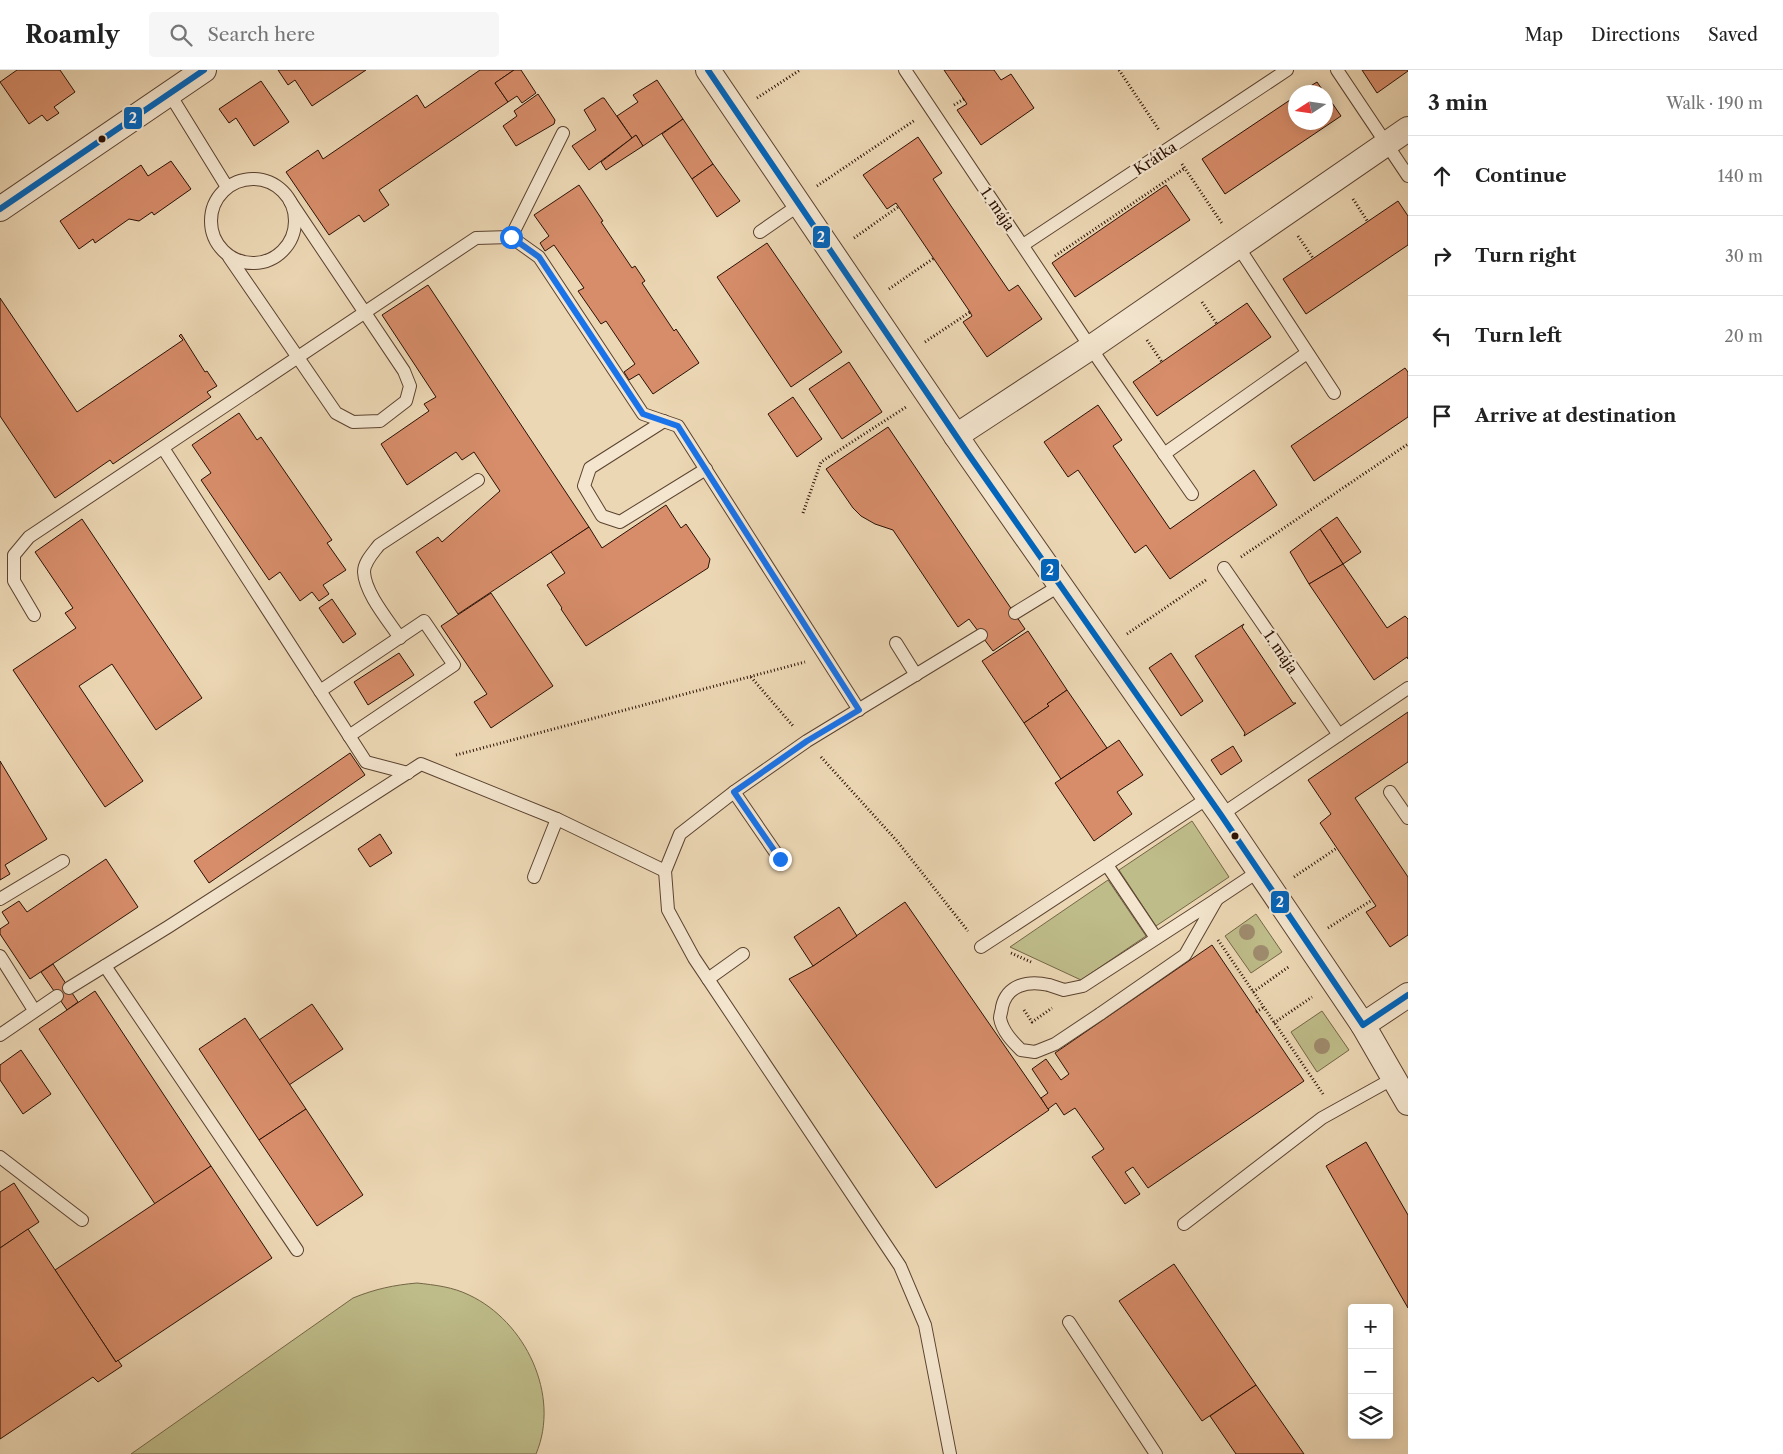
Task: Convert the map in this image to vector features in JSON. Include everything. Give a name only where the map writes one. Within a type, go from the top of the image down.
[{"type":"street","points":[[0,209],[204,70]]},
{"type":"street","points":[[708,70],[805,198],[927,393],[1363,1025],[1408,1103]]},
{"type":"street","points":[[956,436],[1090,348],[1408,129]]},
{"type":"street","points":[[1363,1025],[1408,995]]},
{"type":"lane","name":"1. mája","points":[[905,70],[1090,348]]},
{"type":"lane","name":"Krátka","points":[[1022,245],[1287,70]]},
{"type":"lane","points":[[1337,70],[1408,176]]},
{"type":"lane","points":[[169,93],[227,187]]},
{"type":"lane","points":[[511,237],[563,132]]},
{"type":"lane","points":[[254,179],[268,182],[281,189],[290,201],[404,371],[410,386],[406,401],[380,421],[353,422],[336,413],[230,257],[219,248],[213,236],[210,223],[212,209],[218,197],[227,187],[240,180],[254,179]]},
{"type":"lane","points":[[760,232],[805,198]]},
{"type":"lane","points":[[230,257],[242,262],[255,264],[268,261],[280,254],[289,243],[294,229],[295,214],[290,201]]},
{"type":"lane","points":[[34,615],[14,581],[14,555],[29,537],[476,238],[511,237],[539,257],[643,414],[678,426],[859,710]]},
{"type":"lane","points":[[1237,245],[1334,393]]},
{"type":"lane","points":[[1090,348],[1192,494]]},
{"type":"lane","points":[[1164,454],[1307,354]]},
{"type":"lane","points":[[664,421],[590,468],[584,486],[602,516],[620,522],[706,469]]},
{"type":"lane","points":[[163,448],[366,762],[408,773]]},
{"type":"lane","points":[[400,638],[367,587],[364,571],[369,556],[379,545],[478,480]]},
{"type":"lane","name":"1. mája","points":[[1224,568],[1338,735]]},
{"type":"lane","points":[[1015,613],[1060,586]]},
{"type":"lane","points":[[320,691],[424,621],[454,665],[349,736]]},
{"type":"lane","points":[[950,1454],[925,1325],[900,1266],[694,958],[668,910],[665,872],[680,834],[734,792],[807,741],[980,635]]},
{"type":"lane","points":[[896,643],[916,675]]},
{"type":"lane","points":[[981,947],[1107,865],[1214,807],[1338,735],[1408,688]]},
{"type":"lane","points":[[69,988],[421,764],[557,820],[665,872]]},
{"type":"lane","points":[[734,792],[780,859]]},
{"type":"lane","points":[[1390,792],[1408,818]]},
{"type":"lane","points":[[534,878],[557,820]]},
{"type":"lane","points":[[0,899],[63,862]]},
{"type":"lane","points":[[1107,865],[1156,938]]},
{"type":"lane","points":[[1217,898],[1185,956],[1056,1044],[1035,1052],[1021,1050],[1008,1036],[1000,1018],[1005,997],[1020,985],[1038,982],[1064,990],[1084,986],[1156,938],[1258,871]]},
{"type":"lane","points":[[708,978],[743,954]]},
{"type":"lane","points":[[0,956],[34,1010]]},
{"type":"lane","points":[[105,966],[297,1250]]},
{"type":"lane","points":[[0,1035],[57,996]]},
{"type":"lane","points":[[1184,1224],[1322,1118],[1394,1078]]},
{"type":"lane","points":[[0,1157],[82,1220]]},
{"type":"lane","points":[[1069,1322],[1156,1454]]},
{"type":"path","points":[[750,103],[800,70]]},
{"type":"path","points":[[1119,70],[1237,245]]},
{"type":"path","points":[[805,198],[931,109]]},
{"type":"path","points":[[1038,268],[1135,204],[1185,168]]},
{"type":"path","points":[[1350,194],[1368,222]]},
{"type":"path","points":[[853,238],[898,206]]},
{"type":"path","points":[[1295,230],[1313,258]]},
{"type":"path","points":[[889,290],[934,258]]},
{"type":"path","points":[[1198,296],[1217,324]]},
{"type":"path","points":[[924,342],[970,312]]},
{"type":"path","points":[[1142,334],[1162,362]]},
{"type":"path","points":[[803,512],[821,462],[927,393]]},
{"type":"path","points":[[1104,649],[1408,444]]},
{"type":"path","points":[[421,764],[825,657]]},
{"type":"path","points":[[751,676],[897,841],[981,947]]},
{"type":"path","points":[[1292,878],[1337,848]]},
{"type":"path","points":[[1327,929],[1372,900]]},
{"type":"path","points":[[1218,940],[1311,1077]]},
{"type":"path","points":[[1253,992],[1291,965]]},
{"type":"path","points":[[1020,1005],[1032,1022],[1084,986]]},
{"type":"path","points":[[1274,1023],[1312,997]]},
{"type":"path","points":[[1256,1012],[1264,1007]]},
{"type":"shaded area","points":[[1192,821],[1229,877],[1156,926],[1119,870]]},
{"type":"shaded area","points":[[1108,880],[1146,936],[1081,980],[1010,947]]},
{"type":"shaded area","points":[[1256,914],[1282,952],[1251,973],[1225,936]]},
{"type":"shaded area","points":[[1322,1011],[1349,1050],[1317,1072],[1291,1032]]},
{"type":"shaded area","points":[[417,1283],[450,1288],[469,1295],[489,1307],[507,1323],[521,1341],[533,1362],[541,1385],[544,1408],[543,1431],[536,1454],[131,1454],[353,1298],[385,1288]]},
{"type":"building","points":[[17,70],[60,70],[75,92],[54,107],[59,113],[47,121],[42,115],[29,124],[0,82]]},
{"type":"building","points":[[278,70],[366,70],[312,106],[295,80],[288,85]]},
{"type":"building","points":[[480,70],[514,70],[495,83],[508,102],[379,190],[389,205],[364,222],[359,215],[329,235],[286,172],[318,150],[323,159],[417,95],[425,108]]},
{"type":"building","points":[[514,70],[521,70],[536,93],[522,103],[517,96],[508,102],[495,83]]},
{"type":"building","points":[[944,70],[994,70],[1001,80],[1011,74],[1034,108],[981,145],[957,110],[967,104]]},
{"type":"building","points":[[1362,70],[1408,70],[1408,71],[1377,93]]},
{"type":"building","points":[[657,80],[683,119],[643,146],[636,135],[632,138],[617,116],[638,102],[633,95]]},
{"type":"building","points":[[261,81],[289,122],[254,146],[236,118],[229,123],[219,109]]},
{"type":"building","points":[[538,94],[555,120],[554,124],[516,146],[503,126],[517,116],[514,111]]},
{"type":"building","points":[[604,98],[632,138],[589,170],[572,146],[596,130],[584,110]]},
{"type":"building","points":[[1288,101],[1288,130],[1320,130],[1225,194],[1202,159]]},
{"type":"building","points":[[1333,104],[1341,116],[1333,121]]},
{"type":"building","points":[[683,119],[713,164],[692,179],[662,134]]},
{"type":"building","points":[[636,135],[643,146],[606,170],[601,162]]},
{"type":"building","points":[[918,137],[942,173],[933,179],[951,206],[1009,291],[1018,285],[1042,319],[987,357],[963,322],[972,316],[970,312],[896,203],[887,209],[863,175]]},
{"type":"building","points":[[171,161],[191,189],[154,215],[152,212],[139,221],[129,219],[95,243],[93,239],[79,249],[60,221],[141,165],[148,176]]},
{"type":"building","points":[[713,164],[740,201],[717,217],[692,179]]},
{"type":"building","points":[[579,185],[632,268],[635,266],[645,281],[642,283],[674,331],[676,329],[699,363],[653,394],[639,374],[629,380],[624,372],[635,364],[606,321],[601,324],[578,291],[584,288],[554,245],[545,251],[540,243],[549,236],[534,215]]},
{"type":"building","points":[[1166,185],[1190,220],[1075,297],[1052,263]]},
{"type":"building","points":[[1398,201],[1408,216],[1408,245],[1306,314],[1283,279]]},
{"type":"building","points":[[767,243],[842,352],[791,387],[717,277]]},
{"type":"building","points":[[428,285],[589,527],[458,614],[416,552],[438,537],[442,542],[500,491],[474,452],[462,460],[456,452],[407,485],[381,444],[429,411],[424,404],[436,397],[382,315]]},
{"type":"building","points":[[0,298],[77,412],[183,340],[179,336],[181,334],[205,372],[207,371],[217,386],[207,392],[211,397],[113,464],[110,460],[55,498],[0,416]]},
{"type":"building","points":[[1247,303],[1271,337],[1157,416],[1133,382]]},
{"type":"building","points":[[849,362],[882,412],[842,439],[809,389]]},
{"type":"building","points":[[1405,368],[1408,372],[1408,417],[1314,481],[1291,446]]},
{"type":"building","points":[[793,397],[822,439],[797,457],[768,414]]},
{"type":"building","points":[[1098,405],[1122,440],[1113,446],[1170,529],[1254,470],[1277,505],[1170,579],[1146,545],[1135,553],[1078,470],[1068,477],[1044,442]]},
{"type":"building","points":[[239,413],[257,440],[261,437],[332,540],[327,543],[346,570],[323,585],[329,594],[319,601],[312,592],[300,601],[280,572],[269,580],[201,480],[211,473],[192,445]]},
{"type":"building","points":[[888,427],[1025,629],[993,651],[969,619],[958,627],[893,530],[875,524],[861,516],[853,508],[826,469]]},
{"type":"building","points":[[666,505],[681,528],[686,524],[710,559],[708,568],[586,646],[547,585],[565,573],[551,552],[589,527],[602,548]]},
{"type":"building","points":[[1337,517],[1361,552],[1343,564],[1320,529]]},
{"type":"building","points":[[82,519],[202,698],[156,730],[112,664],[79,686],[143,781],[105,807],[13,670],[76,628],[65,613],[73,608],[35,552]]},
{"type":"building","points":[[1320,529],[1343,564],[1309,584],[1290,552]]},
{"type":"building","points":[[1343,564],[1387,628],[1405,616],[1408,619],[1408,659],[1407,657],[1374,680],[1309,584]]},
{"type":"building","points":[[491,593],[553,686],[491,728],[474,702],[487,694],[441,626]]},
{"type":"building","points":[[332,599],[356,634],[343,643],[319,608]]},
{"type":"building","points":[[1244,624],[1242,627],[1293,703],[1296,703],[1244,736],[1245,733],[1195,656]]},
{"type":"building","points":[[1028,631],[1067,690],[1047,704],[1049,706],[1024,723],[982,661]]},
{"type":"building","points":[[399,653],[414,675],[368,705],[354,682]]},
{"type":"building","points":[[1171,653],[1203,701],[1181,716],[1149,668]]},
{"type":"building","points":[[1067,690],[1107,748],[1061,779],[1024,723],[1049,706],[1047,704]]},
{"type":"building","points":[[1408,712],[1408,762],[1355,798],[1408,877],[1408,935],[1390,947],[1366,912],[1376,906],[1320,823],[1331,814],[1308,780]]},
{"type":"building","points":[[1119,740],[1143,775],[1117,792],[1132,814],[1094,841],[1055,783]]},
{"type":"building","points":[[1233,746],[1242,761],[1221,775],[1211,760]]},
{"type":"building","points":[[350,753],[365,775],[209,883],[194,861]]},
{"type":"building","points":[[0,761],[47,839],[5,865],[10,874],[0,880]]},
{"type":"building","points":[[380,834],[392,853],[370,867],[358,849]]},
{"type":"building","points":[[106,859],[138,907],[30,979],[0,934],[0,929],[9,923],[2,912],[19,901],[27,912]]},
{"type":"building","points":[[905,902],[1049,1110],[936,1188],[789,979],[813,966]]},
{"type":"building","points":[[839,907],[857,936],[813,966],[794,937]]},
{"type":"building","points":[[1212,945],[1304,1081],[1148,1188],[1133,1167],[1125,1172],[1140,1194],[1125,1204],[1092,1157],[1104,1149],[1075,1108],[1064,1115],[1056,1103],[1048,1109],[1041,1098],[1048,1093],[1032,1069],[1046,1059],[1061,1080],[1069,1074],[1055,1053]]},
{"type":"building","points":[[53,964],[78,1002],[67,1010],[41,972]]},
{"type":"building","points":[[95,991],[211,1166],[155,1204],[39,1029]]},
{"type":"building","points":[[312,1004],[343,1049],[289,1085],[259,1040]]},
{"type":"building","points":[[245,1018],[306,1109],[259,1140],[199,1049]]},
{"type":"building","points":[[21,1050],[51,1094],[23,1114],[0,1080],[0,1065]]},
{"type":"building","points":[[306,1109],[363,1195],[317,1226],[259,1140]]},
{"type":"building","points":[[1366,1142],[1408,1215],[1408,1308],[1326,1166]]},
{"type":"building","points":[[211,1166],[272,1258],[116,1362],[55,1270]]},
{"type":"building","points":[[14,1183],[39,1222],[0,1248],[0,1192]]},
{"type":"building","points":[[28,1229],[116,1362],[118,1360],[122,1366],[98,1382],[93,1377],[0,1439],[0,1248]]},
{"type":"building","points":[[1174,1264],[1256,1385],[1202,1421],[1119,1301]]},
{"type":"building","points":[[1256,1385],[1304,1454],[1236,1454],[1210,1416]]},
{"type":"transit line","name":"2","points":[[0,209],[204,70]]},
{"type":"transit line","name":"2","points":[[708,70],[969,455],[1221,815],[1363,1025],[1408,995]]},
{"type":"route","points":[[511,237],[539,257],[643,414],[678,426],[859,710],[807,741],[734,792],[780,859]]}]
